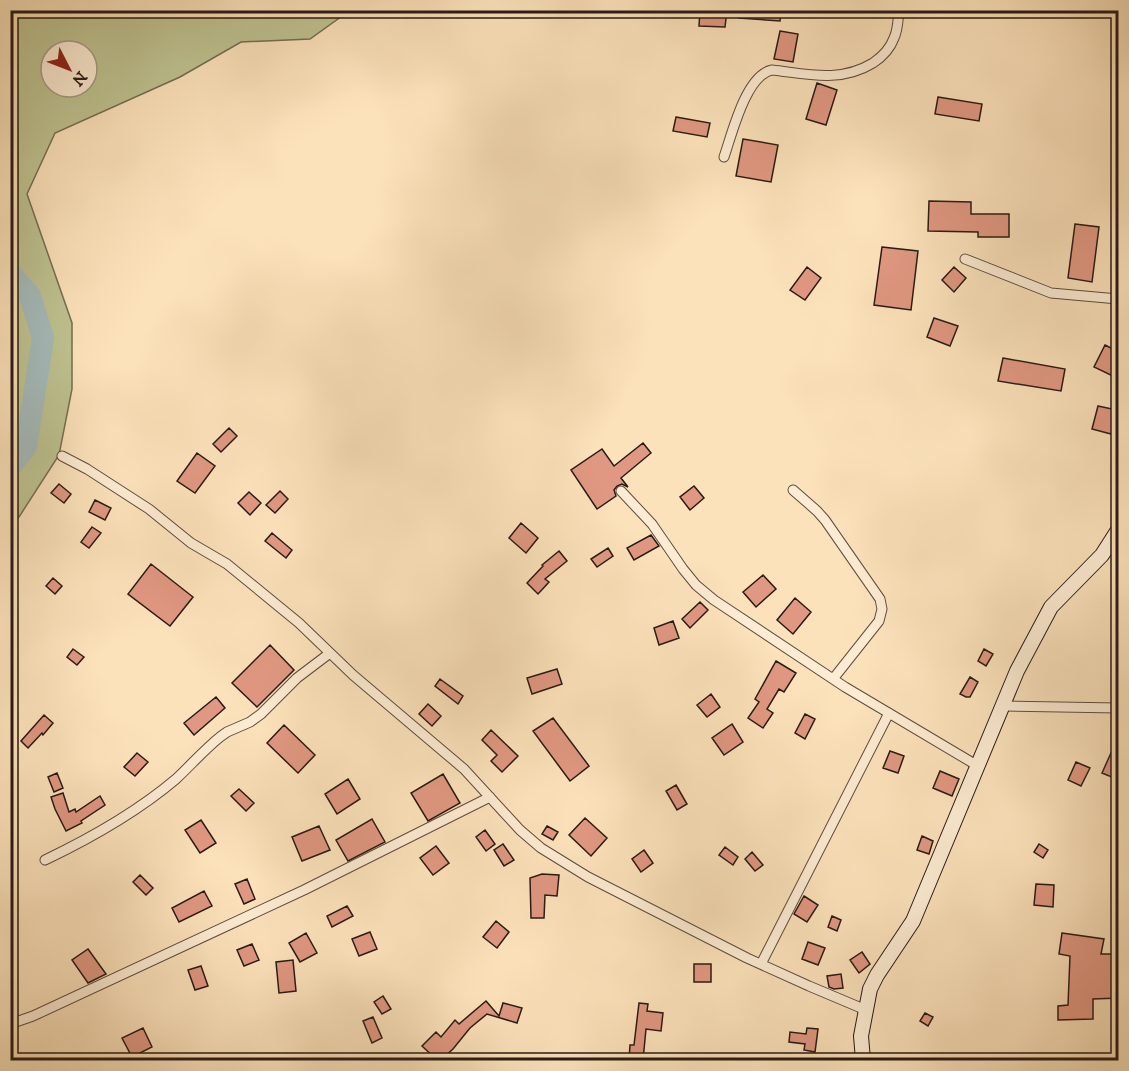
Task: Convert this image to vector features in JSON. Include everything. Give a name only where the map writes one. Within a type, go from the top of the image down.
[{"type":"main road","points":[[863,1060],[861,1036],[870,990],[877,975],[913,921],[1022,662],[1052,607],[1102,555],[1119,530]]},
{"type":"street","points":[[724,157],[744,99],[759,76],[765,71],[772,70],[819,76],[840,75],[862,69],[878,59],[888,49],[895,37],[899,10]]},
{"type":"street","points":[[965,259],[1051,293],[1119,299]]},
{"type":"street","points":[[62,456],[87,469],[149,509],[191,543],[227,564],[299,623],[353,675],[464,769],[520,830],[541,848],[588,877],[760,964],[866,1010]]},
{"type":"street","points":[[621,490],[651,524],[696,585],[723,606],[832,679],[978,766]]},
{"type":"street","points":[[793,490],[825,520],[880,599],[882,609],[879,621],[832,679]]},
{"type":"street","points":[[45,860],[84,841],[142,805],[175,779],[220,737],[261,714],[297,678],[330,653]]},
{"type":"street","points":[[1004,706],[1119,708]]},
{"type":"street","points":[[760,964],[889,713]]},
{"type":"street","points":[[10,1024],[65,1001],[304,890],[490,797]]},
{"type":"green space","points":[[11,11],[349,11],[310,39],[241,42],[180,77],[55,133],[27,194],[72,323],[72,389],[59,455],[19,517],[11,523]]},
{"type":"building","points":[[700,10],[727,10],[725,27],[699,26]]},
{"type":"building","points":[[739,10],[781,10],[780,21],[739,18]]},
{"type":"building","points":[[780,31],[798,34],[793,62],[774,59]]},
{"type":"building","points":[[817,83],[837,90],[826,125],[806,119]]},
{"type":"building","points":[[938,97],[982,104],[979,121],[935,114]]},
{"type":"building","points":[[676,117],[710,123],[707,137],[673,131]]},
{"type":"building","points":[[743,139],[778,145],[771,182],[736,176]]},
{"type":"building","points":[[929,201],[971,202],[971,214],[1009,214],[1009,237],[978,237],[978,232],[928,231]]},
{"type":"building","points":[[1075,224],[1099,227],[1092,282],[1068,278]]},
{"type":"building","points":[[882,247],[918,251],[911,310],[874,305]]},
{"type":"building","points":[[807,267],[821,278],[805,300],[790,290]]},
{"type":"building","points":[[954,267],[966,278],[954,292],[942,280]]},
{"type":"building","points":[[934,318],[958,326],[950,346],[927,337]]},
{"type":"building","points":[[1105,345],[1119,352],[1119,379],[1094,367]]},
{"type":"building","points":[[1003,358],[1065,369],[1061,391],[998,381]]},
{"type":"building","points":[[1098,406],[1117,410],[1111,434],[1092,429]]},
{"type":"building","points":[[229,428],[237,436],[221,452],[213,444]]},
{"type":"building","points":[[643,443],[651,453],[621,478],[628,487],[622,484],[617,486],[614,490],[616,496],[597,509],[571,470],[602,449],[614,466]]},
{"type":"building","points":[[197,453],[215,466],[195,493],[177,481]]},
{"type":"building","points":[[59,484],[71,494],[64,503],[51,493]]},
{"type":"building","points":[[694,486],[704,498],[690,510],[680,497]]},
{"type":"building","points":[[280,491],[288,499],[275,513],[266,505]]},
{"type":"building","points":[[249,492],[261,503],[250,515],[238,503]]},
{"type":"building","points":[[95,500],[111,508],[105,520],[89,512]]},
{"type":"building","points":[[521,523],[538,538],[526,553],[509,538]]},
{"type":"building","points":[[92,527],[101,533],[89,548],[81,542]]},
{"type":"building","points":[[272,533],[292,550],[286,558],[265,541]]},
{"type":"building","points":[[651,535],[659,546],[634,560],[627,548]]},
{"type":"building","points":[[608,548],[613,556],[597,567],[591,559]]},
{"type":"building","points":[[559,551],[567,561],[545,579],[549,582],[538,594],[527,583],[542,565]]},
{"type":"building","points":[[151,564],[193,597],[170,626],[128,594]]},
{"type":"building","points":[[763,575],[776,589],[756,607],[743,592]]},
{"type":"building","points":[[53,578],[62,586],[55,594],[46,586]]},
{"type":"building","points":[[795,598],[811,612],[793,634],[777,620]]},
{"type":"building","points":[[700,602],[708,610],[690,628],[682,619]]},
{"type":"building","points":[[673,621],[679,638],[659,645],[654,628]]},
{"type":"building","points":[[270,645],[294,670],[257,707],[232,683]]},
{"type":"building","points":[[73,649],[84,657],[77,665],[67,657]]},
{"type":"building","points":[[984,649],[993,654],[986,666],[978,661]]},
{"type":"building","points":[[776,661],[796,673],[784,692],[779,689],[767,709],[773,713],[763,728],[748,718],[759,702],[755,699]]},
{"type":"building","points":[[557,669],[562,684],[532,694],[527,678]]},
{"type":"building","points":[[970,677],[978,682],[970,697],[966,697],[960,694]]},
{"type":"building","points":[[440,679],[463,696],[458,704],[435,686]]},
{"type":"building","points":[[711,694],[720,707],[707,717],[697,705]]},
{"type":"building","points":[[216,697],[225,708],[194,735],[184,723]]},
{"type":"building","points":[[428,704],[441,716],[432,726],[419,714]]},
{"type":"building","points":[[805,714],[815,719],[805,739],[795,733]]},
{"type":"building","points":[[44,715],[53,723],[28,748],[21,741]]},
{"type":"building","points":[[553,718],[589,766],[570,781],[533,731]]},
{"type":"building","points":[[732,724],[743,742],[724,755],[712,738]]},
{"type":"building","points":[[284,725],[315,755],[298,773],[267,743]]},
{"type":"building","points":[[491,730],[518,756],[502,772],[491,761],[497,755],[482,740]]},
{"type":"building","points":[[1119,735],[1119,780],[1102,773]]},
{"type":"building","points":[[890,751],[904,756],[898,773],[883,768]]},
{"type":"building","points":[[137,753],[148,762],[135,776],[124,767]]},
{"type":"building","points":[[1076,762],[1090,768],[1081,786],[1068,780]]},
{"type":"building","points":[[940,771],[959,779],[952,796],[933,788]]},
{"type":"building","points":[[57,773],[63,788],[54,792],[48,777]]},
{"type":"building","points":[[443,774],[460,803],[428,821],[411,793]]},
{"type":"building","points":[[348,779],[360,799],[337,814],[325,794]]},
{"type":"building","points":[[676,785],[687,804],[677,810],[666,791]]},
{"type":"building","points":[[239,789],[254,803],[246,811],[231,796]]},
{"type":"building","points":[[63,793],[69,812],[75,809],[76,812],[100,796],[105,805],[81,821],[82,823],[66,831],[51,797]]},
{"type":"building","points":[[585,818],[607,838],[591,856],[569,835]]},
{"type":"building","points":[[372,819],[385,842],[348,861],[336,840]]},
{"type":"building","points":[[201,820],[216,843],[200,853],[185,830]]},
{"type":"building","points":[[319,826],[330,850],[302,861],[292,837]]},
{"type":"building","points":[[547,826],[558,832],[553,840],[542,834]]},
{"type":"building","points":[[485,830],[495,844],[486,851],[476,837]]},
{"type":"building","points":[[922,836],[933,841],[929,854],[917,850]]},
{"type":"building","points":[[503,844],[514,860],[504,866],[494,850]]},
{"type":"building","points":[[1039,844],[1048,850],[1043,858],[1034,852]]},
{"type":"building","points":[[436,846],[449,863],[433,875],[420,858]]},
{"type":"building","points":[[725,847],[738,857],[733,865],[719,855]]},
{"type":"building","points":[[644,850],[653,863],[641,872],[632,859]]},
{"type":"building","points":[[752,852],[763,865],[755,871],[745,859]]},
{"type":"building","points":[[542,874],[559,875],[557,896],[545,895],[544,918],[531,918],[530,878]]},
{"type":"building","points":[[140,875],[153,888],[146,895],[133,882]]},
{"type":"building","points":[[247,879],[255,899],[244,904],[235,884]]},
{"type":"building","points":[[1036,884],[1054,885],[1053,907],[1034,905]]},
{"type":"building","points":[[204,891],[212,906],[179,922],[172,908]]},
{"type":"building","points":[[804,896],[818,905],[807,922],[794,914]]},
{"type":"building","points":[[347,906],[353,916],[332,927],[327,916]]},
{"type":"building","points":[[832,916],[841,920],[837,931],[828,927]]},
{"type":"building","points":[[496,921],[509,932],[497,948],[483,937]]},
{"type":"building","points":[[370,932],[377,949],[359,956],[352,939]]},
{"type":"building","points":[[306,933],[317,953],[300,962],[289,943]]},
{"type":"building","points":[[1062,933],[1104,939],[1101,954],[1119,954],[1119,998],[1093,999],[1093,1019],[1058,1020],[1058,1006],[1068,1005],[1070,956],[1059,954]]},
{"type":"building","points":[[808,942],[825,948],[818,965],[802,959]]},
{"type":"building","points":[[252,944],[259,960],[244,966],[237,950]]},
{"type":"building","points":[[88,949],[106,974],[88,983],[72,960]]},
{"type":"building","points":[[862,952],[870,964],[859,973],[850,960]]},
{"type":"building","points":[[293,960],[296,991],[279,993],[276,962]]},
{"type":"building","points":[[694,964],[711,964],[711,982],[694,982]]},
{"type":"building","points":[[201,966],[208,986],[195,990],[188,970]]},
{"type":"building","points":[[841,974],[843,988],[829,987],[827,976]]},
{"type":"building","points":[[383,996],[391,1009],[382,1014],[374,1002]]},
{"type":"building","points":[[486,1001],[499,1016],[503,1003],[522,1008],[517,1023],[487,1014],[470,1028],[441,1060],[437,1060],[422,1046],[436,1032],[441,1037],[455,1020],[459,1024]]},
{"type":"building","points":[[639,1003],[648,1004],[647,1011],[663,1013],[661,1031],[646,1029],[643,1060],[629,1060],[630,1045],[634,1045]]},
{"type":"building","points":[[925,1013],[933,1017],[928,1026],[920,1021]]},
{"type":"building","points":[[373,1017],[382,1038],[372,1043],[363,1021]]},
{"type":"building","points":[[143,1028],[152,1047],[132,1057],[122,1038]]},
{"type":"building","points":[[807,1028],[818,1029],[815,1052],[804,1050],[805,1044],[789,1042],[790,1032],[806,1034]]},
{"type":"waterway","points":[[10,273],[30,296],[43,338],[26,447],[10,467]]}]
